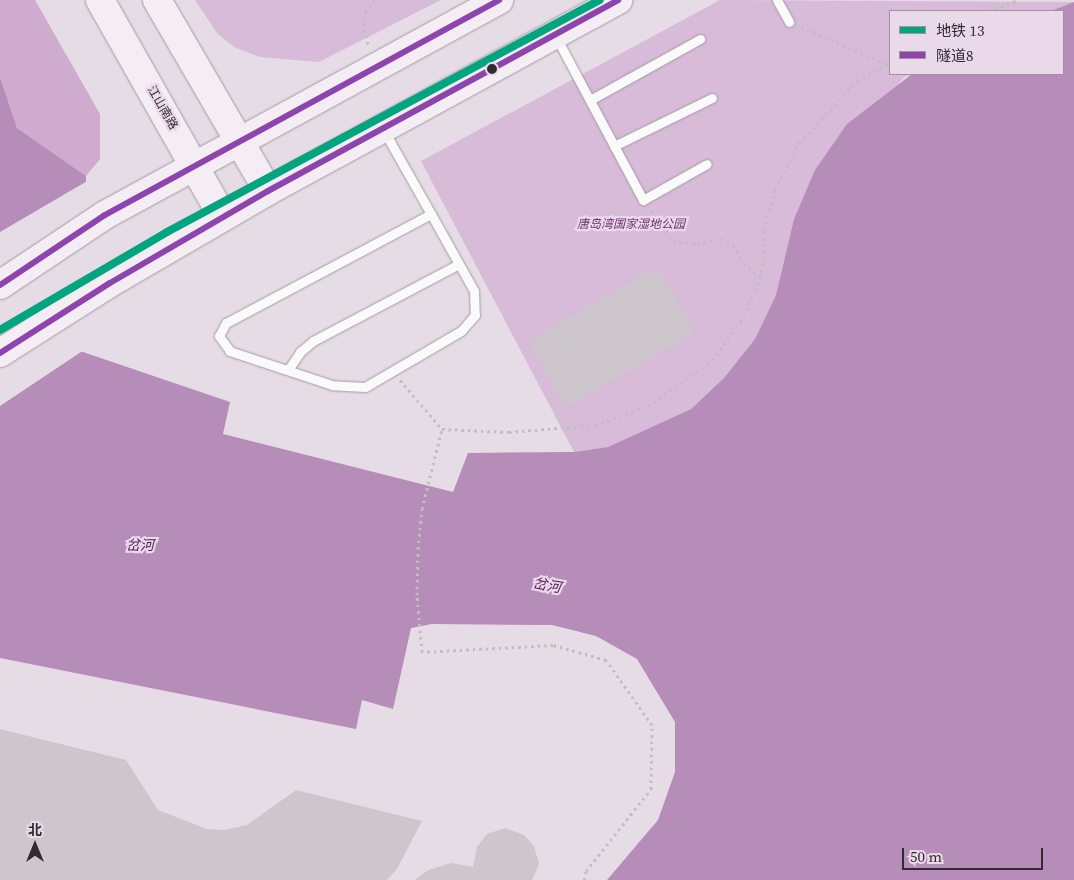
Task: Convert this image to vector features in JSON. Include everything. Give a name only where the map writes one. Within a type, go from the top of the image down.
[{"type":"main road","name":"江山南路","points":[[100,0],[223,217]]},
{"type":"main road","points":[[157,0],[237,142],[268,191]]},
{"type":"main road","points":[[0,285],[106,215],[499,0]]},
{"type":"main road","points":[[0,353],[110,283],[268,191],[618,0]]},
{"type":"lane","points":[[777,0],[789,22]]},
{"type":"lane","points":[[554,35],[643,200],[707,164]]},
{"type":"lane","points":[[590,100],[700,39]]},
{"type":"lane","points":[[614,146],[712,98]]},
{"type":"lane","points":[[382,129],[431,214],[474,291],[475,315],[461,331],[365,387],[332,385],[230,351],[219,336],[226,323],[431,214]]},
{"type":"lane","points":[[288,370],[300,352],[313,341],[459,264]]},
{"type":"path","points":[[368,44],[363,26],[365,12],[374,0]]},
{"type":"path","points":[[991,10],[1016,0]]},
{"type":"path","points":[[789,22],[888,63]]},
{"type":"path","points":[[392,371],[442,429],[509,432],[595,425],[648,406],[712,360],[741,322],[759,277],[764,230],[775,190],[799,143],[857,80],[888,63]]},
{"type":"path","points":[[643,200],[673,241],[697,244],[721,238],[733,245],[744,263],[759,277]]},
{"type":"path","points":[[442,429],[422,509],[418,549],[417,595],[422,652],[554,645],[606,660],[652,725],[651,789],[586,871],[584,880]]},
{"type":"green space","points":[[195,0],[441,0],[319,62],[260,57],[234,47],[217,33]]},
{"type":"green space","name":"唐岛湾国家湿地公园","points":[[720,0],[1074,2],[1054,10],[889,10],[889,75],[909,75],[904,77],[794,219],[776,295],[755,339],[724,378],[691,409],[608,447],[574,452],[421,161]]},
{"type":"shaded area","points":[[0,0],[35,0],[100,114],[100,159],[86,176],[17,128],[0,77]]},
{"type":"water","name":"岔河","points":[[1074,2],[1074,880],[607,880],[658,820],[675,772],[675,722],[637,659],[596,636],[552,625],[432,624],[411,628],[393,709],[362,700],[356,729],[0,658],[0,77],[17,128],[86,176],[80,351],[230,402],[223,434],[453,492],[468,453],[574,452],[608,447],[691,409],[724,378],[755,339],[776,295],[794,219],[815,170],[847,124],[911,75],[1064,75],[1064,10],[1054,10]]},
{"type":"pier","points":[[89,180],[84,350],[0,406],[0,232]]},
{"type":"building","points":[[657,267],[695,333],[566,407],[528,342]]},
{"type":"building","points":[[0,729],[126,760],[158,810],[207,829],[225,830],[247,825],[296,790],[422,821],[397,869],[387,880],[0,880]]},
{"type":"building","points":[[505,828],[524,835],[534,846],[539,864],[532,880],[415,880],[428,870],[451,863],[473,867],[477,847],[487,834]]},
{"type":"metro line","name":"13","points":[[0,330],[167,232],[600,0]]},
{"type":"transit line","name":"隧道8","points":[[0,285],[105,215],[499,0]]},
{"type":"transit line","name":"隧道8","points":[[0,353],[110,283],[268,191],[618,0]]}]
